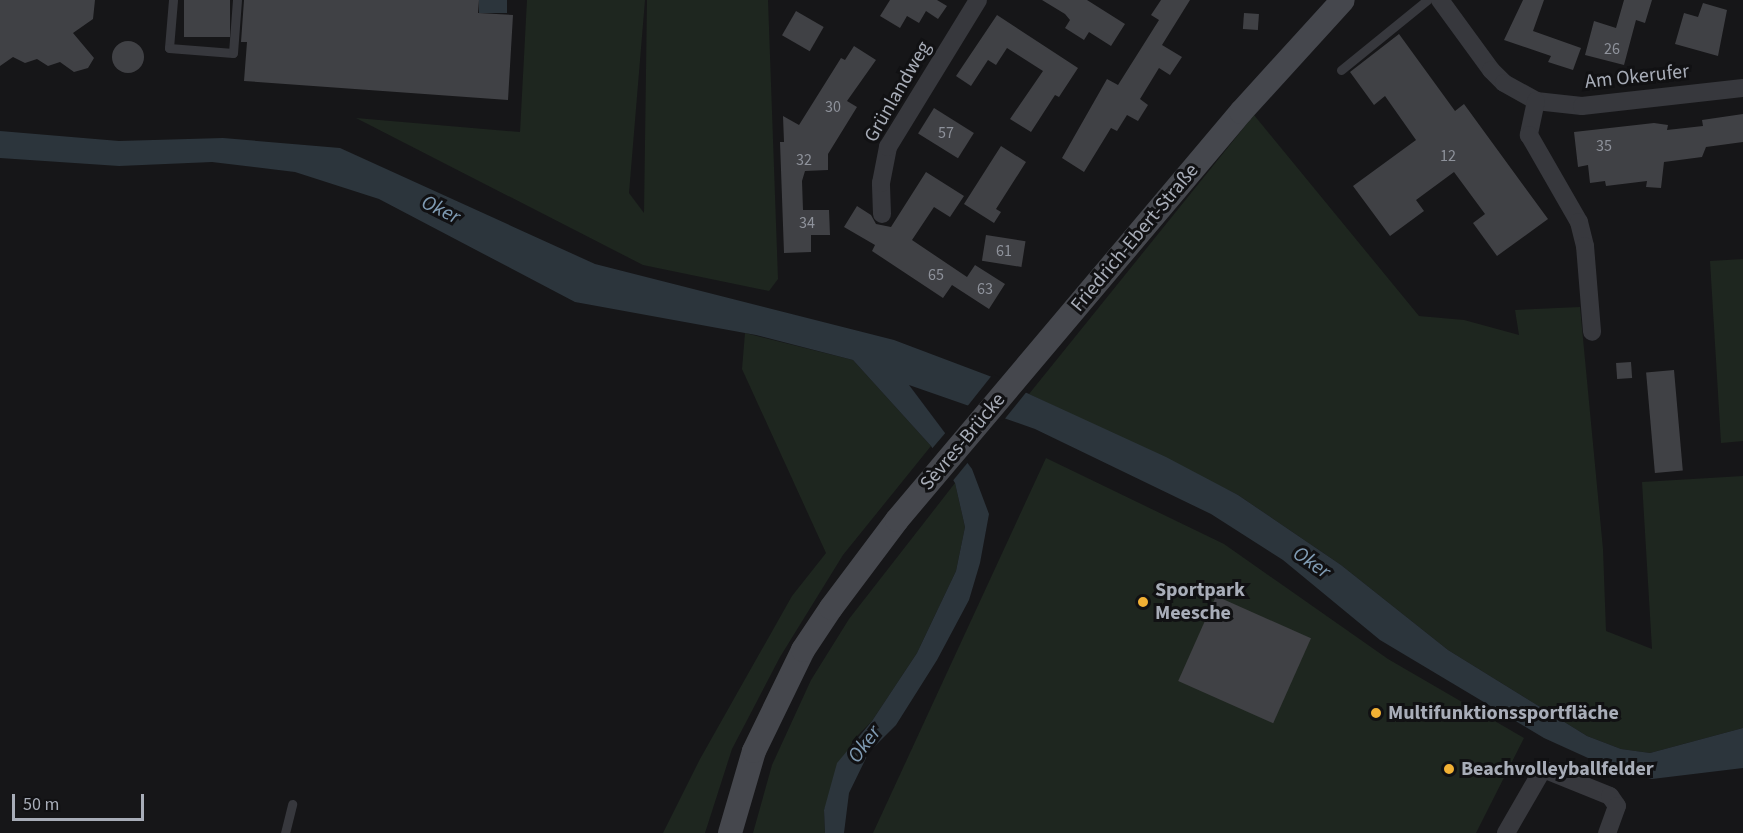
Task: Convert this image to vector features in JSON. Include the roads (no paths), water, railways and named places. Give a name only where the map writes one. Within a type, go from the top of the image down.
[{"type":"main road","name":"Friedrich-Ebert-Straße","points":[[1029,364],[1240,112],[1343,0]]},
{"type":"main road","name":"Sèvres-Brücke","points":[[730,833],[754,751],[798,660],[831,608],[897,520],[1029,364]]},
{"type":"street","name":"Grünlandweg","points":[[882,214],[881,183],[888,147],[978,0]]},
{"type":"street","name":"Am Okerufer","points":[[1440,0],[1491,70],[1504,83],[1536,101],[1593,105],[1743,88]]},
{"type":"street","points":[[1536,101],[1529,135],[1579,222],[1586,246],[1592,332]]},
{"type":"street","points":[[1506,833],[1543,769],[1610,796],[1617,806],[1607,833]]},
{"type":"lane","points":[[173,0],[169,48],[233,53],[237,0]]},
{"type":"lane","points":[[1341,70],[1427,0]]},
{"type":"lane","points":[[285,833],[292,804]]},
{"type":"water","points":[[479,0],[507,0],[507,13],[479,13]]},
{"type":"water","name":"Oker","points":[[0,131],[119,141],[223,138],[340,148],[595,264],[894,340],[992,377],[1166,457],[1238,495],[1341,565],[1448,650],[1587,736],[1621,749],[1650,753],[1743,728],[1743,768],[1652,779],[1610,768],[1544,738],[1380,640],[1283,560],[1211,514],[1035,429],[909,385],[972,469],[989,514],[980,563],[969,600],[937,660],[896,725],[869,752],[849,793],[844,833],[825,833],[824,810],[837,763],[872,721],[917,653],[956,571],[965,527],[955,483],[931,446],[853,360],[756,335],[575,302],[379,199],[295,172],[212,162],[119,166],[0,158]]},
{"type":"place","name":"Sportpark Meesche","points":[[1143,602]]},
{"type":"place","name":"Multifunktionssportfläche","points":[[1376,713]]},
{"type":"place","name":"Beachvolleyballfelder","points":[[1449,769]]}]
